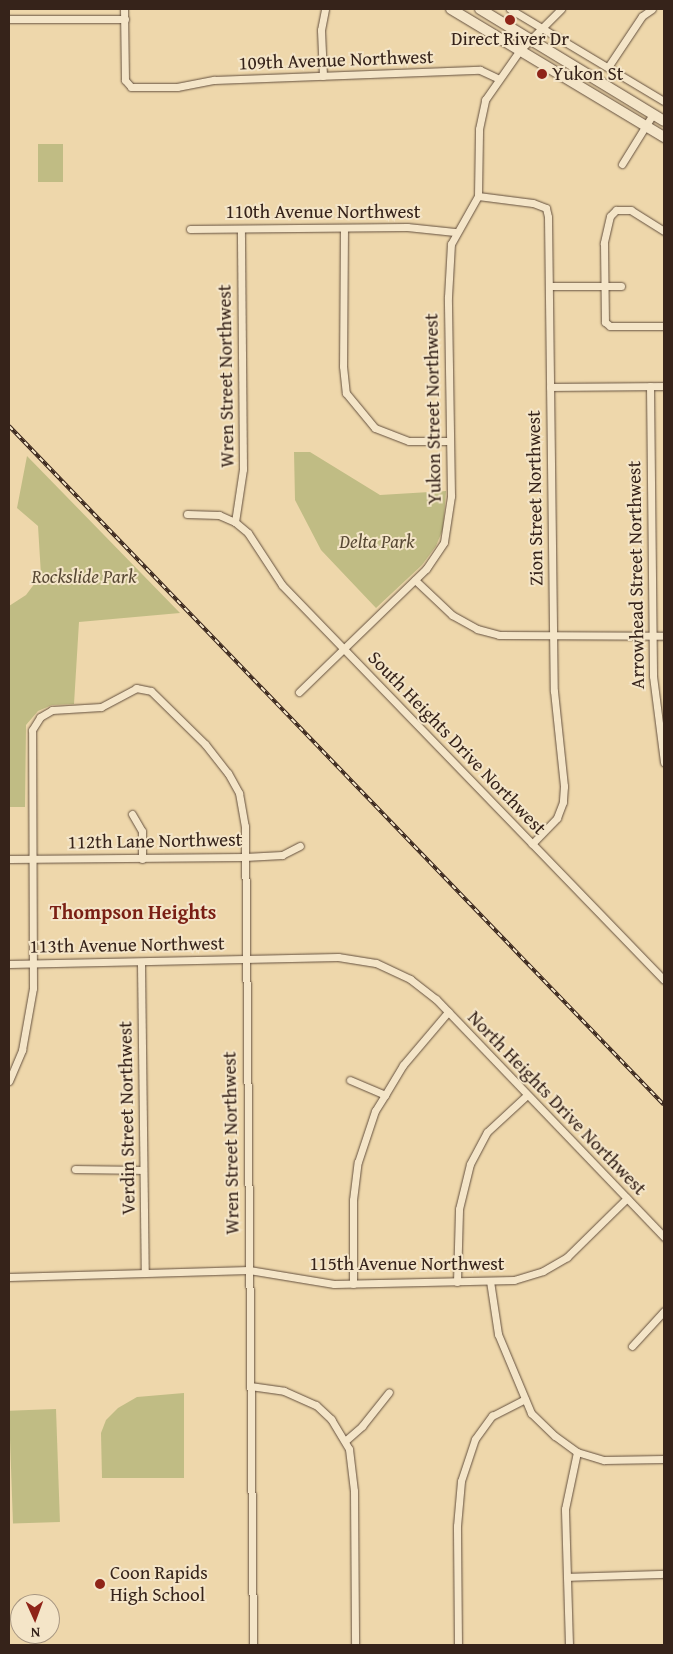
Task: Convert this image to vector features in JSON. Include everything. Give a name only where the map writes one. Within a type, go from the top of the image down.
[{"type":"main road","points":[[451,9],[664,137]]},
{"type":"main road","points":[[480,9],[664,121]]},
{"type":"street","points":[[9,20],[125,19],[124,9]]},
{"type":"street","points":[[323,76],[321,30],[325,9]]},
{"type":"street","points":[[510,9],[664,101]]},
{"type":"street","points":[[478,196],[480,117],[485,100],[520,50],[533,40],[561,9]]},
{"type":"street","points":[[608,67],[642,16],[652,9]]},
{"type":"street","name":"109th Avenue Northwest","points":[[125,19],[125,80],[128,86],[136,88],[177,87],[214,80],[480,70],[499,79]]},
{"type":"street","points":[[622,164],[653,114]]},
{"type":"street","name":"Yukon Street Northwest","points":[[299,692],[415,580],[439,551],[449,523],[448,260],[455,232],[478,196]]},
{"type":"street","name":"Zion Street Northwest","points":[[478,196],[546,208],[549,286],[554,691],[564,770],[563,802],[550,827],[532,844]]},
{"type":"street","points":[[664,231],[631,210],[613,212],[604,237],[604,286],[607,325],[664,326]]},
{"type":"street","points":[[344,228],[344,366],[346,394],[374,428],[410,441],[450,441]]},
{"type":"street","name":"110th Avenue Northwest","points":[[190,229],[417,228],[455,232]]},
{"type":"street","name":"Wren Street Northwest","points":[[235,522],[243,486],[241,229]]},
{"type":"street","points":[[549,286],[621,286]]},
{"type":"street","name":"Arrowhead Street Northwest","points":[[650,386],[654,698],[664,762]]},
{"type":"street","points":[[550,387],[664,386]]},
{"type":"street","points":[[187,514],[214,515],[235,522]]},
{"type":"street","name":"South Heights Drive Northwest","points":[[235,522],[248,533],[282,584],[664,980]]},
{"type":"street","points":[[415,580],[452,615],[476,629],[510,637],[664,636]]},
{"type":"street","name":"Wren Street Northwest","points":[[32,858],[30,740],[35,723],[52,710],[101,707],[136,688],[156,694],[228,773],[239,794],[245,826],[253,1645]]},
{"type":"street","points":[[132,814],[142,831],[142,859]]},
{"type":"street","name":"112th Lane Northwest","points":[[9,858],[142,859],[245,857],[282,855],[300,846]]},
{"type":"street","points":[[9,1081],[22,1050],[29,1018],[32,964],[32,858]]},
{"type":"street","name":"113th Avenue Northwest","points":[[9,964],[141,964],[338,957],[376,963],[410,979],[448,1012]]},
{"type":"street","name":"Verdin Street Northwest","points":[[141,964],[145,1273]]},
{"type":"street","points":[[353,1284],[353,1200],[358,1162],[375,1111],[403,1065],[448,1012]]},
{"type":"street","name":"North Heights Drive Northwest","points":[[448,1012],[664,1237]]},
{"type":"street","points":[[350,1080],[385,1095]]},
{"type":"street","points":[[457,1282],[459,1209],[470,1164],[487,1132],[527,1095]]},
{"type":"street","points":[[75,1169],[143,1170]]},
{"type":"street","name":"115th Avenue Northwest","points":[[9,1277],[249,1270],[316,1283],[353,1284],[514,1280],[543,1271],[567,1257],[627,1198]]},
{"type":"street","points":[[490,1281],[498,1334],[531,1413],[577,1452],[604,1460],[664,1459]]},
{"type":"street","points":[[632,1346],[664,1311]]},
{"type":"street","points":[[250,1386],[284,1391],[316,1405],[331,1419],[345,1441],[352,1460],[354,1491],[355,1645]]},
{"type":"street","points":[[345,1441],[362,1426],[389,1392]]},
{"type":"street","points":[[458,1645],[457,1526],[461,1481],[475,1439],[492,1416],[525,1399]]},
{"type":"street","points":[[569,1645],[564,1509],[577,1452]]},
{"type":"street","points":[[567,1577],[664,1574]]},
{"type":"green space","points":[[38,144],[63,144],[63,182],[38,182]]},
{"type":"green space","name":"Delta Park","points":[[294,452],[310,452],[380,495],[446,491],[443,529],[436,546],[422,565],[376,608],[321,550],[295,500]]},
{"type":"green space","name":"Rockslide Park","points":[[27,456],[180,613],[79,622],[74,704],[52,705],[38,711],[26,725],[25,807],[9,807],[9,606],[26,595],[41,575],[38,526],[17,508]]},
{"type":"green space","points":[[184,1393],[184,1478],[102,1478],[101,1433],[106,1420],[118,1408],[137,1397]]},
{"type":"green space","points":[[56,1409],[60,1522],[13,1524],[9,1411]]},
{"type":"railway","points":[[9,426],[664,1105]]},
{"type":"place","name":"Direct River Dr","points":[[510,20]]},
{"type":"place","name":"Yukon St","points":[[542,74]]},
{"type":"place","name":"Coon Rapids High School","points":[[100,1584]]},
{"type":"district","name":"Thompson Heights","points":[[133,911]]}]
